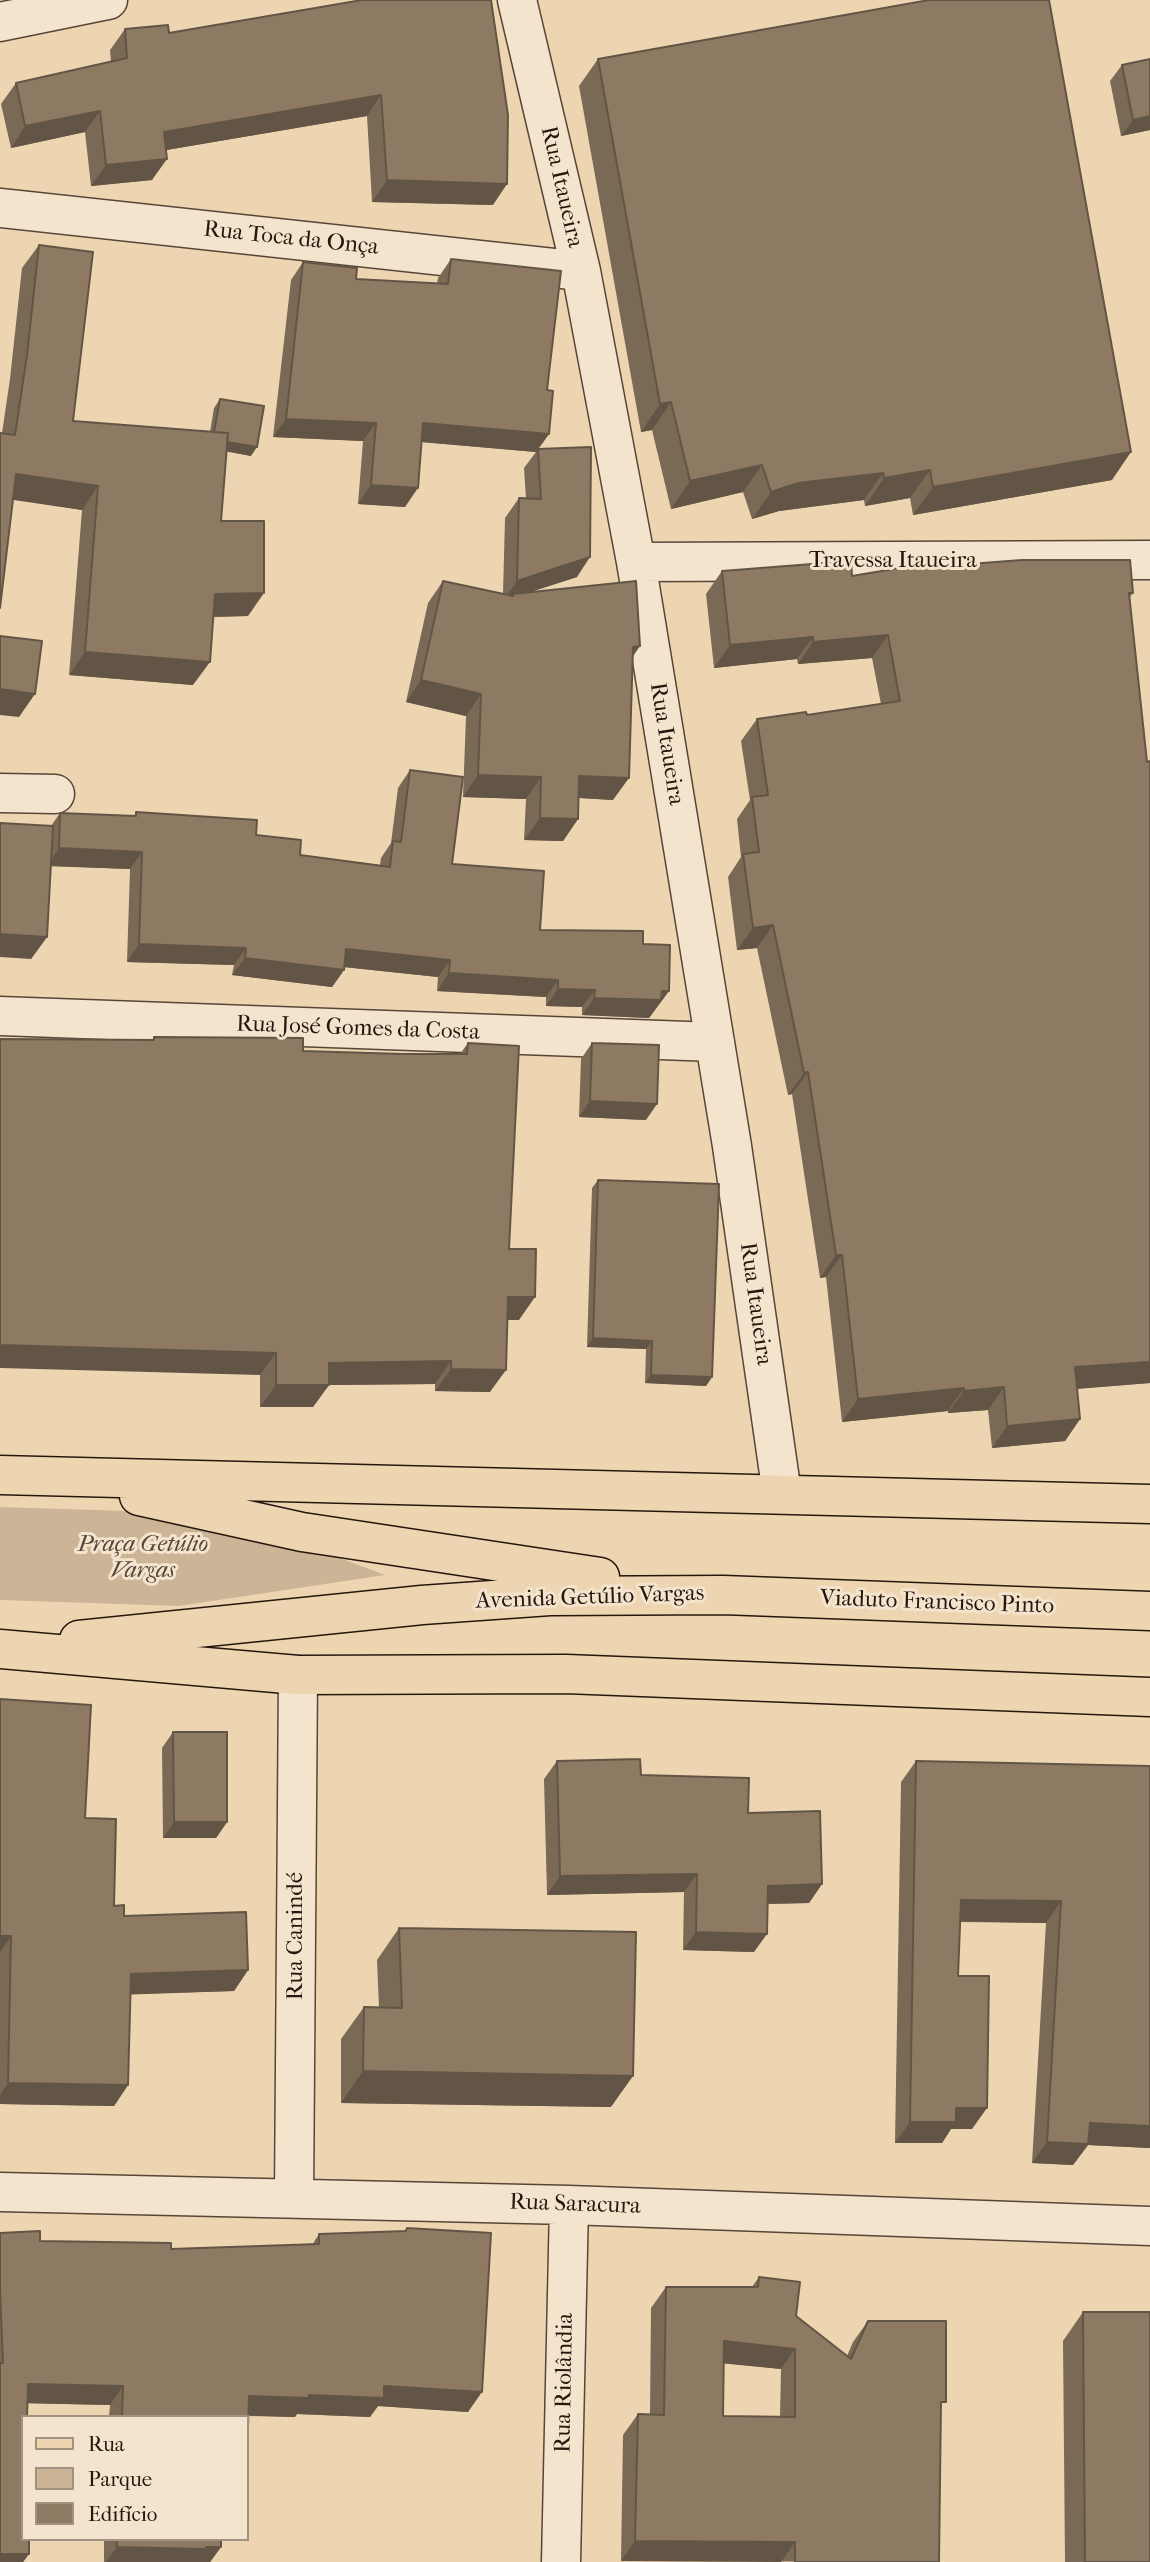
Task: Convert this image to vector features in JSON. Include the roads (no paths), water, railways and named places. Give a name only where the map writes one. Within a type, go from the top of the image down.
[{"type":"main road","name":"Avenida Getúlio Vargas","points":[[0,1475],[73,1479],[1150,1504]]},
{"type":"main road","name":"Avenida Getúlio Vargas","points":[[73,1479],[187,1508],[302,1532],[723,1595]]},
{"type":"main road","name":"Avenida Getúlio Vargas","points":[[4,1649],[120,1634],[422,1605],[550,1596],[723,1595]]},
{"type":"main road","name":"Viaduto Francisco Pinto","points":[[723,1595],[1150,1611]]},
{"type":"main road","name":"Avenida Getúlio Vargas","points":[[4,1649],[298,1675],[566,1674],[1150,1697]]},
{"type":"street","points":[[9,14],[108,0]]},
{"type":"street","name":"Rua Itaueira","points":[[517,0],[581,271],[636,562],[715,1042],[782,1494]]},
{"type":"street","name":"Rua Toca da Onça","points":[[0,208],[581,271]]},
{"type":"street","name":"Travessa Itaueira","points":[[636,562],[1150,560]]},
{"type":"street","points":[[0,793],[55,794]]},
{"type":"street","name":"Rua José Gomes da Costa","points":[[0,1016],[715,1042]]},
{"type":"street","name":"Rua Canindé","points":[[294,2197],[298,1675]]},
{"type":"street","name":"Rua Saracura","points":[[0,2192],[569,2205],[1150,2226]]},
{"type":"street","name":"Rua Riolândia","points":[[561,2562],[569,2205]]},
{"type":"park label","name":"Praça Getúlio Vargas","points":[[143,1558]]}]
